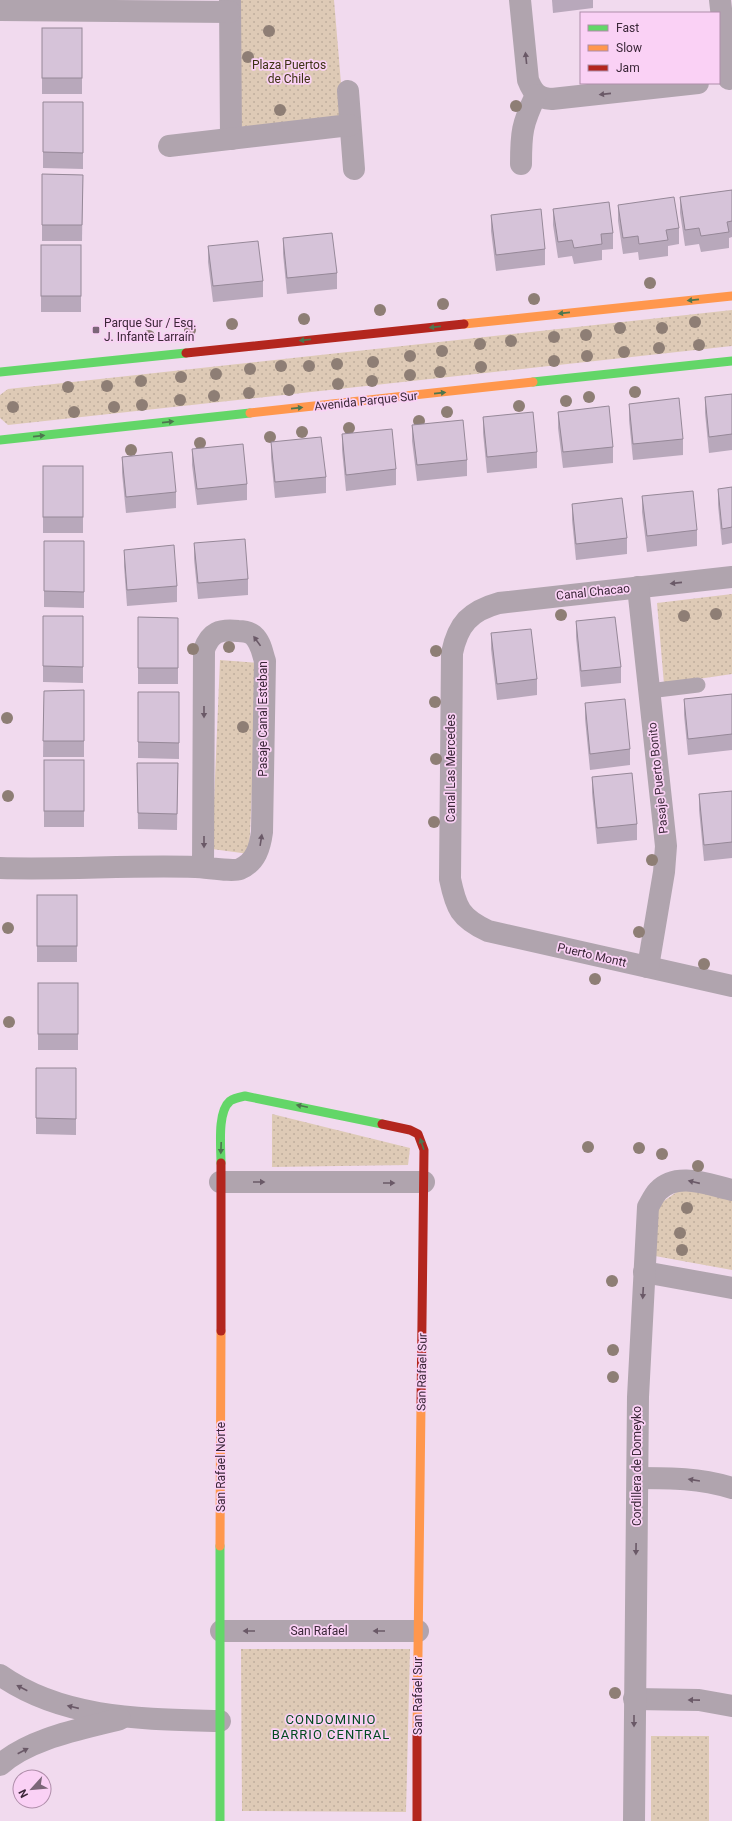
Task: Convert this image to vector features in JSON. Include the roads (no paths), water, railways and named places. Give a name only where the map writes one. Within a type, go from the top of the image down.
[{"type":"street","points":[[520,0],[528,80],[531,89],[536,95],[552,99],[690,84]]},
{"type":"street","points":[[720,0],[727,79]]},
{"type":"street","points":[[0,10],[230,6],[231,139]]},
{"type":"street","points":[[348,91],[354,169]]},
{"type":"street","points":[[521,164],[521,133],[536,95]]},
{"type":"street","points":[[169,146],[350,125]]},
{"type":"street","points":[[0,372],[732,296]]},
{"type":"street","name":"Avenida Parque Sur","points":[[0,440],[732,361]]},
{"type":"street","name":"Canal Chacao","points":[[461,626],[472,615],[485,607],[499,603],[732,577]]},
{"type":"street","name":"Pasaje Puerto Bonito","points":[[638,587],[666,846],[664,872],[648,968]]},
{"type":"street","name":"Canal Las Mercedes","points":[[459,910],[450,879],[452,653],[455,636],[461,626]]},
{"type":"street","name":"Pasaje Canal Esteban","points":[[0,868],[203,867],[239,870],[253,859],[261,844],[264,661],[261,647],[253,635],[226,629],[212,636],[207,641],[204,650],[203,867]]},
{"type":"street","name":"Puerto Montt","points":[[459,910],[467,919],[478,926],[502,935],[732,986]]},
{"type":"street","name":"San Rafael Sur","points":[[223,1114],[226,1103],[234,1097],[245,1096],[410,1130],[418,1134],[422,1142],[424,1150],[424,1182],[417,1821]]},
{"type":"street","name":"San Rafael Norte","points":[[220,1821],[220,1182],[223,1114]]},
{"type":"street","name":"Cordillera de Domeyko","points":[[634,1821],[638,1397],[648,1207],[658,1191],[674,1182],[686,1180],[732,1190]]},
{"type":"street","points":[[220,1182],[424,1182]]},
{"type":"street","points":[[644,1272],[732,1288]]},
{"type":"street","points":[[638,1478],[682,1478],[716,1483],[732,1488]]},
{"type":"street","name":"San Rafael","points":[[221,1631],[418,1631]]},
{"type":"street","points":[[0,1675],[19,1688],[53,1702],[125,1718],[220,1721]]},
{"type":"street","points":[[634,1699],[699,1700],[732,1706]]},
{"type":"street","points":[[0,1765],[20,1752],[47,1740],[125,1718]]},
{"type":"lane","points":[[649,691],[698,685]]},
{"type":"place","name":"Parque Sur / Esq. J. Infante Larraín","points":[[96,330]]},
{"type":"district","name":"CONDOMINIO BARRIO CENTRAL","points":[[331,1726]]},
{"type":"park label","name":"Plaza Puertos de Chile","points":[[289,72]]}]
